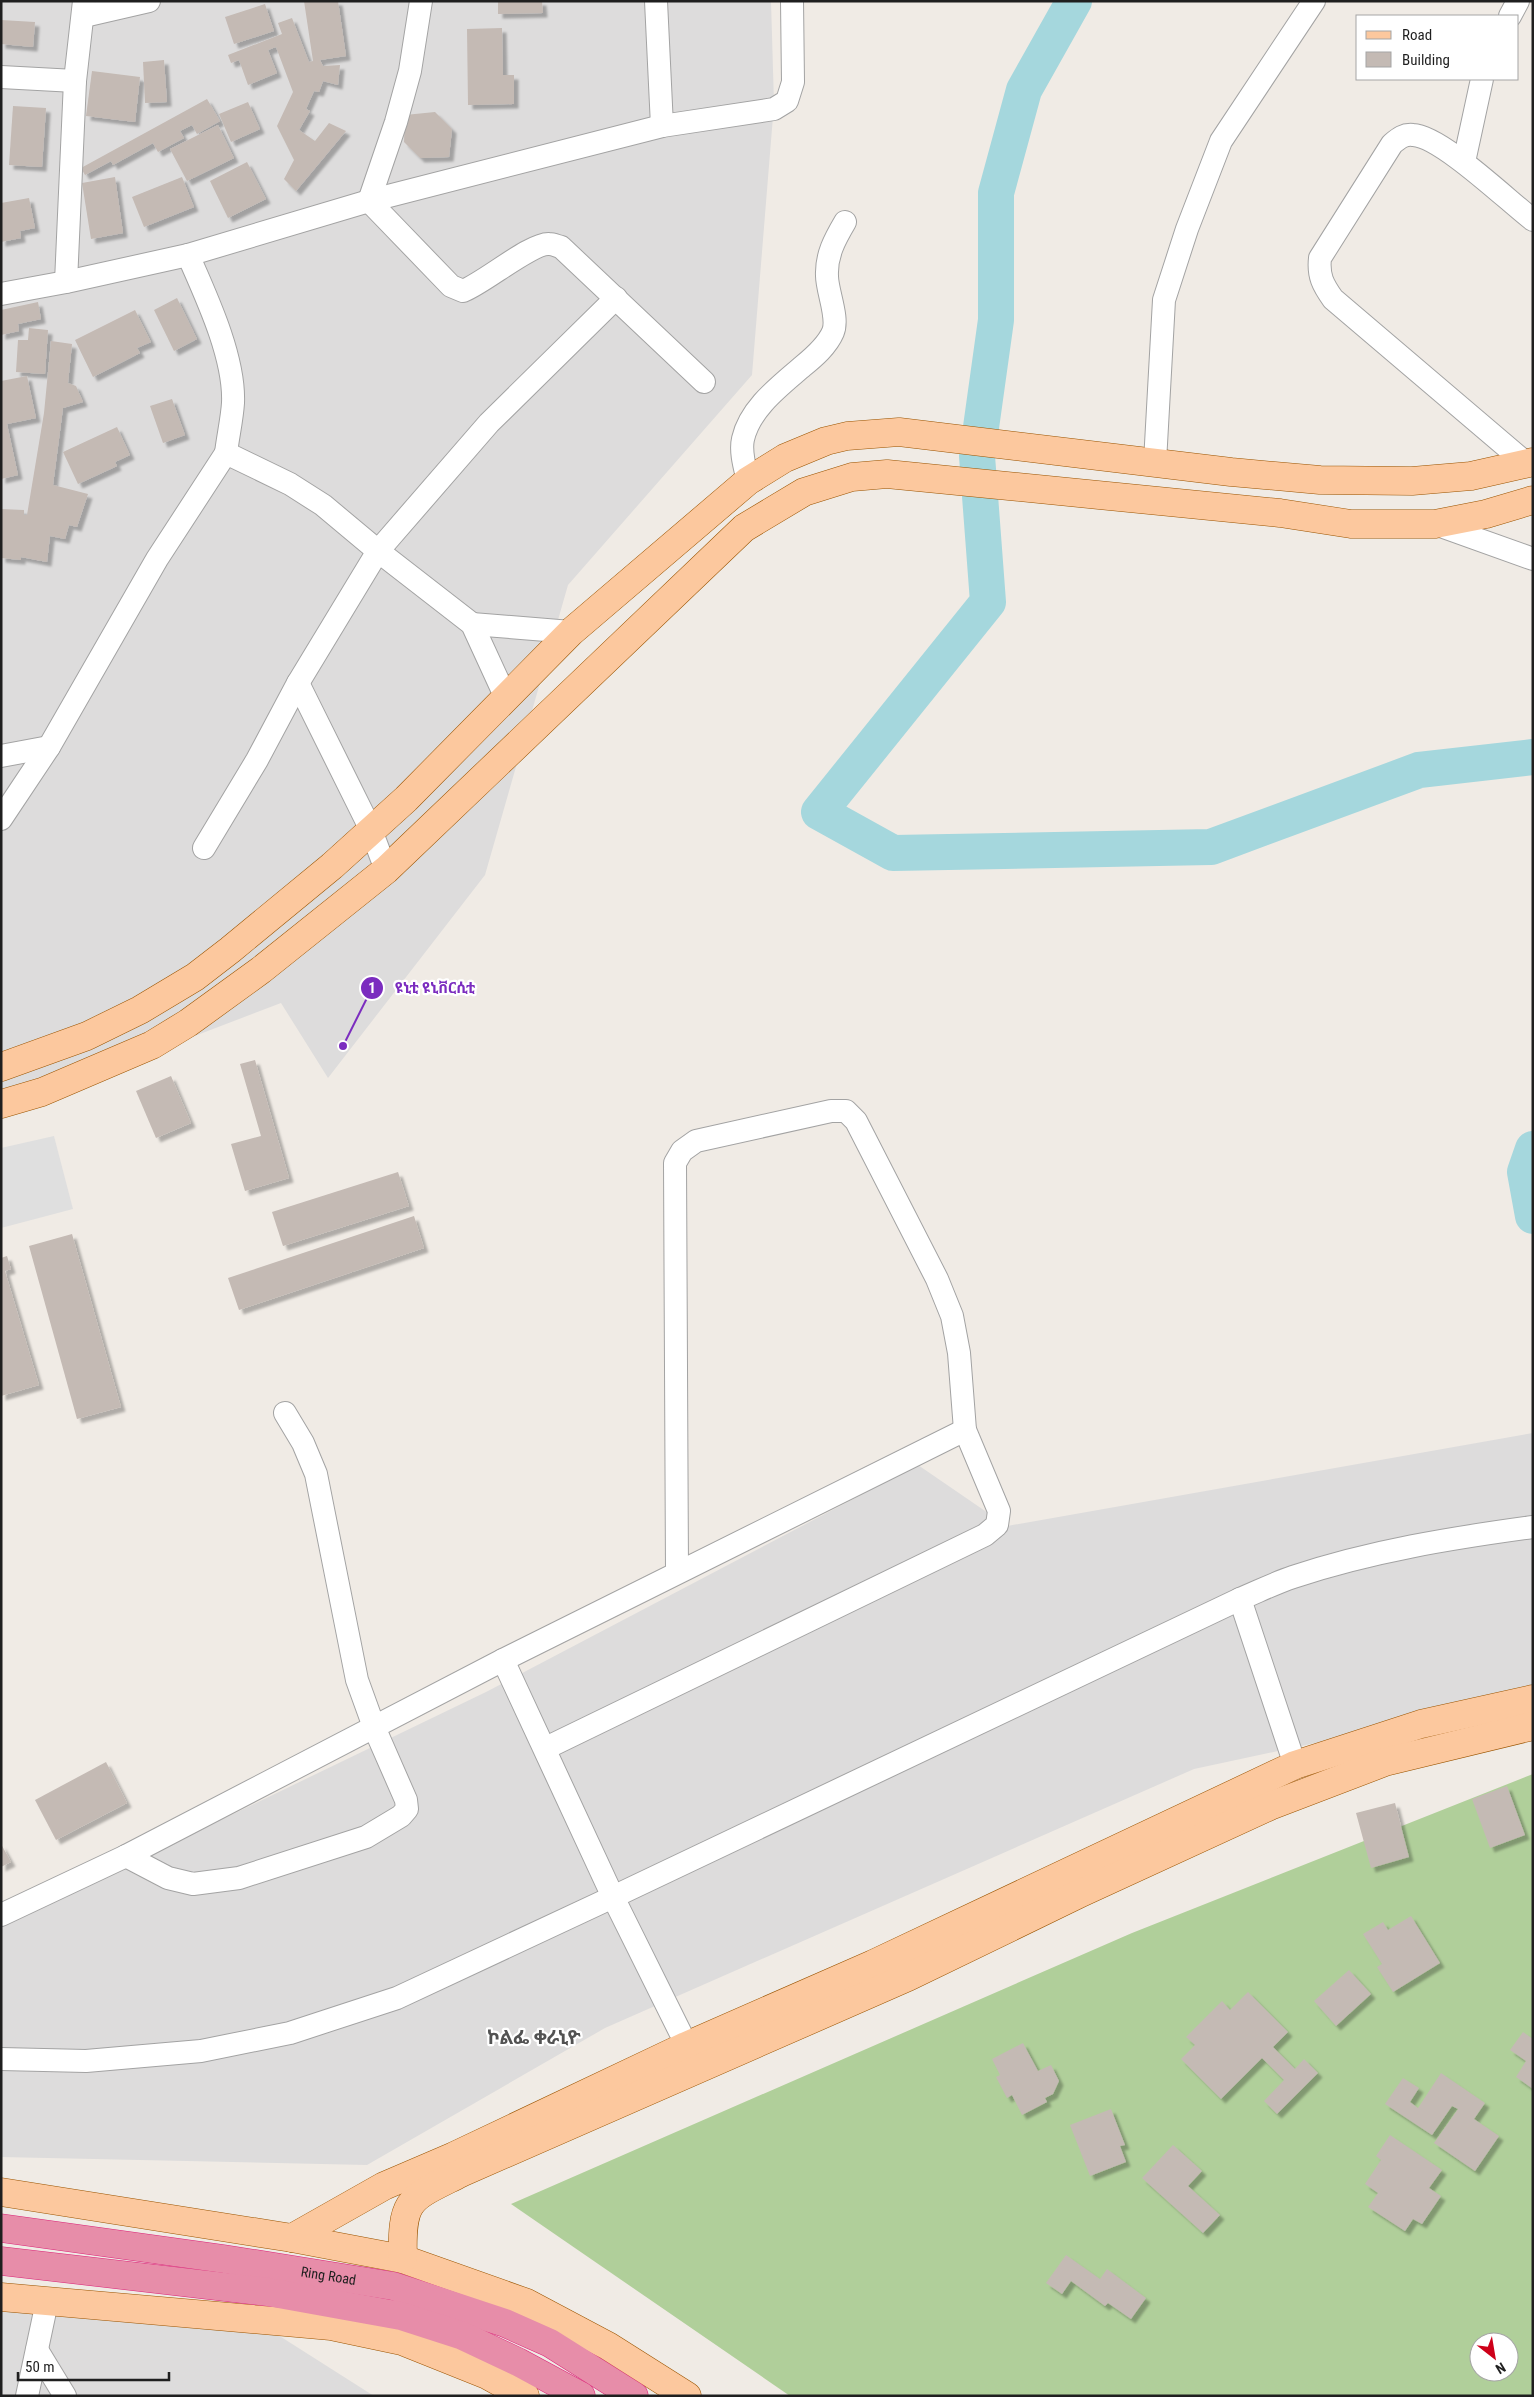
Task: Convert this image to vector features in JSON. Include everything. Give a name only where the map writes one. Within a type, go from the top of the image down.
[{"type":"highway","name":"Ring Road","points":[[1,2228],[224,2259],[393,2286],[505,2323],[541,2339],[634,2396]]},
{"type":"highway","name":"Ring Road","points":[[1,2261],[268,2292],[401,2316],[463,2336],[518,2362],[581,2396]]},
{"type":"main road","points":[[1,1067],[87,1036],[140,1010],[195,977],[272,916],[406,799],[571,632],[748,481],[785,458],[826,441],[847,436],[899,432],[1230,472],[1320,480],[1412,481],[1471,476],[1530,463]]},
{"type":"main road","points":[[1,1104],[42,1092],[152,1045],[188,1023],[261,970],[386,870],[744,528],[804,492],[852,476],[887,474],[1280,512],[1351,524],[1435,524],[1486,514],[1533,500]]},
{"type":"main road","points":[[1471,476],[1486,514]]},
{"type":"main road","points":[[292,2238],[384,2186],[454,2156],[686,2046],[873,1964],[1295,1765],[1421,1724],[1533,1699]]},
{"type":"main road","points":[[403,2259],[402,2227],[406,2210],[418,2195],[461,2173],[908,1978],[1081,1894],[1270,1806],[1384,1762],[1533,1726]]},
{"type":"main road","points":[[1,2192],[292,2238],[403,2259],[526,2303],[608,2346],[687,2396]]},
{"type":"main road","points":[[1,2297],[331,2326],[402,2341],[487,2376],[525,2396]]},
{"type":"street","points":[[66,282],[75,81],[84,9],[148,1]]},
{"type":"street","points":[[369,201],[396,122],[408,79],[421,1]]},
{"type":"street","points":[[656,1],[662,126]]},
{"type":"street","points":[[1,294],[66,282],[188,255],[369,201],[662,126],[774,109],[787,101],[793,82],[792,1]]},
{"type":"street","points":[[1155,462],[1164,300],[1187,229],[1221,141],[1314,1]]},
{"type":"street","points":[[1511,15],[1518,1]]},
{"type":"street","points":[[1,77],[75,81]]},
{"type":"street","points":[[1464,162],[1482,80]]},
{"type":"street","points":[[1529,210],[1464,162],[1427,139],[1413,134],[1401,136],[1392,144],[1320,258],[1319,270],[1322,282],[1333,299],[1530,463]]},
{"type":"street","points":[[369,201],[451,286],[462,291],[476,286],[534,248],[548,244],[561,247],[704,382]]},
{"type":"street","points":[[748,481],[743,440],[751,419],[776,389],[824,346],[834,331],[827,277],[828,259],[833,244],[845,222]]},
{"type":"street","points":[[1,819],[49,747],[157,559],[226,453],[233,401],[227,356],[211,306],[188,255]]},
{"type":"street","points":[[204,848],[257,760],[298,683],[378,551],[489,423],[616,298]]},
{"type":"street","points":[[226,453],[290,484],[322,505],[472,624],[506,698]]},
{"type":"street","points":[[1435,524],[1533,559]]},
{"type":"street","points":[[472,624],[571,632]]},
{"type":"street","points":[[298,683],[371,830],[386,870]]},
{"type":"street","points":[[1,756],[49,747]]},
{"type":"street","points":[[546,1748],[985,1536],[997,1525],[999,1510],[965,1430],[959,1353],[952,1316],[937,1279],[856,1121],[846,1111],[831,1111],[696,1141],[682,1151],[676,1162],[677,1572]]},
{"type":"street","points":[[126,1856],[168,1878],[193,1884],[239,1878],[366,1837],[401,1816],[407,1809],[406,1800],[374,1727],[357,1680],[316,1474],[303,1443],[285,1413]]},
{"type":"street","points":[[1,1915],[126,1856],[503,1660],[965,1430]]},
{"type":"street","points":[[1,2059],[86,2061],[201,2051],[290,2032],[397,1998],[614,1898],[1240,1600],[1290,1578],[1343,1561],[1440,1540],[1533,1527]]},
{"type":"street","points":[[1240,1600],[1295,1765]]},
{"type":"street","points":[[503,1660],[546,1748],[614,1898],[699,2070]]},
{"type":"street","points":[[27,2396],[46,2302]]},
{"type":"street","points":[[37,2350],[65,2396]]},
{"type":"shaded area","points":[[1,1],[771,1],[774,104],[752,375],[568,585],[485,875],[328,1078],[281,1003],[1,1110]]},
{"type":"shaded area","points":[[54,1136],[73,1209],[1,1228],[1,1148]]},
{"type":"shaded area","points":[[1533,1433],[1533,1696],[1194,1769],[605,2028],[367,2165],[1,2157],[1,1926],[486,1692],[918,1465],[1007,1526]]},
{"type":"shaded area","points":[[1,2306],[278,2335],[374,2396],[1,2396]]},
{"type":"green space","points":[[1533,1774],[1533,2396],[790,2396],[511,2204],[1132,1933]]},
{"type":"building","points":[[304,1],[338,1],[346,56],[320,60],[323,66],[340,65],[338,85],[323,81],[319,92],[314,91],[306,109],[310,111],[299,130],[315,141],[329,123],[346,131],[296,191],[284,179],[294,160],[277,126],[293,92],[276,47],[268,50],[277,73],[248,85],[239,60],[231,63],[228,55],[282,34],[278,23],[292,18],[309,62],[313,61]]},
{"type":"building","points":[[498,1],[542,1],[543,13],[498,14]]},
{"type":"building","points":[[265,4],[274,31],[234,44],[225,17]]},
{"type":"building","points":[[1,20],[35,22],[33,47],[1,44]]},
{"type":"building","points":[[502,28],[503,75],[514,75],[514,104],[468,105],[467,29]]},
{"type":"building","points":[[164,60],[167,102],[145,103],[143,62]]},
{"type":"building","points":[[92,71],[140,77],[135,122],[86,116]]},
{"type":"building","points":[[207,99],[220,121],[197,134],[192,125],[180,131],[184,138],[158,152],[153,143],[113,165],[111,161],[85,175],[81,168]]},
{"type":"building","points":[[248,102],[260,129],[231,142],[219,114]]},
{"type":"building","points":[[13,106],[46,108],[42,167],[9,165]]},
{"type":"building","points":[[435,112],[452,129],[449,157],[420,158],[404,142],[405,115]]},
{"type":"building","points":[[218,125],[234,158],[187,181],[170,149]]},
{"type":"building","points":[[247,162],[266,199],[228,218],[210,181]]},
{"type":"building","points":[[115,177],[123,233],[91,239],[82,183]]},
{"type":"building","points":[[182,177],[194,207],[144,227],[132,197]]},
{"type":"building","points":[[29,198],[35,228],[20,231],[21,238],[1,242],[1,203]]},
{"type":"building","points":[[177,298],[197,339],[174,351],[154,310]]},
{"type":"building","points":[[38,302],[41,319],[18,324],[19,331],[1,335],[1,310]]},
{"type":"building","points":[[135,310],[151,342],[137,348],[140,353],[93,377],[75,340]]},
{"type":"building","points":[[29,328],[48,330],[45,374],[16,372],[18,340],[28,340]]},
{"type":"building","points":[[51,341],[72,344],[68,383],[76,386],[83,402],[63,408],[53,485],[88,494],[77,527],[69,525],[65,539],[50,536],[47,562],[21,557],[21,560],[1,558],[1,509],[24,510],[24,515],[27,515],[44,413]]},
{"type":"building","points":[[27,376],[36,418],[7,424],[18,475],[1,479],[1,381]]},
{"type":"building","points":[[172,399],[185,435],[163,443],[150,406]]},
{"type":"building","points":[[117,427],[130,455],[115,462],[117,466],[78,484],[63,452]]},
{"type":"building","points":[[255,1060],[289,1178],[245,1191],[231,1144],[261,1136],[240,1064]]},
{"type":"building","points":[[171,1076],[191,1123],[156,1138],[136,1091]]},
{"type":"building","points":[[398,1172],[409,1206],[283,1246],[272,1212]]},
{"type":"building","points":[[414,1216],[424,1248],[239,1310],[228,1278]]},
{"type":"building","points":[[72,1234],[121,1407],[77,1419],[29,1246]]},
{"type":"building","points":[[7,1256],[11,1269],[5,1271],[39,1385],[1,1396],[1,1258]]},
{"type":"building","points":[[106,1762],[127,1803],[56,1840],[35,1800]]},
{"type":"building","points":[[1507,1786],[1525,1835],[1490,1848],[1472,1799]]},
{"type":"building","points":[[1395,1803],[1409,1857],[1371,1868],[1356,1813]]},
{"type":"building","points":[[1,1844],[11,1862],[1,1867]]},
{"type":"building","points":[[1411,1916],[1440,1963],[1393,1992],[1377,1967],[1382,1964],[1363,1934],[1383,1922],[1388,1930]]},
{"type":"building","points":[[1349,1970],[1371,1994],[1336,2026],[1314,2001]]},
{"type":"building","points":[[1248,1992],[1288,2032],[1273,2047],[1295,2069],[1304,2059],[1318,2073],[1277,2114],[1264,2101],[1284,2080],[1262,2058],[1221,2099],[1181,2059],[1195,2045],[1186,2037],[1222,2001],[1230,2010]]},
{"type":"building","points":[[1523,2032],[1533,2039],[1533,2089],[1516,2077],[1526,2061],[1510,2050]]},
{"type":"building","points":[[1023,2043],[1038,2071],[1051,2065],[1059,2081],[1053,2094],[1045,2098],[1047,2102],[1022,2115],[1012,2095],[1007,2098],[996,2077],[1000,2075],[992,2059]]},
{"type":"building","points":[[1441,2073],[1485,2103],[1474,2119],[1499,2136],[1475,2171],[1434,2143],[1458,2109],[1452,2106],[1432,2135],[1385,2104],[1403,2078],[1419,2088],[1410,2102],[1418,2108]]},
{"type":"building","points":[[1111,2109],[1125,2145],[1120,2146],[1126,2162],[1090,2176],[1070,2125]]},
{"type":"building","points":[[1390,2135],[1442,2170],[1429,2188],[1441,2196],[1422,2224],[1413,2219],[1405,2231],[1368,2207],[1378,2193],[1365,2184],[1381,2160],[1376,2156]]},
{"type":"building","points":[[1173,2145],[1202,2171],[1188,2186],[1220,2215],[1203,2233],[1142,2178]]},
{"type":"building","points":[[1066,2255],[1100,2279],[1107,2269],[1146,2298],[1131,2319],[1108,2303],[1105,2306],[1071,2281],[1062,2294],[1046,2283]]},
{"type":"waterway","points":[[1074,1],[1024,90],[996,193],[996,320],[977,456],[988,602],[819,812],[893,853],[1211,847],[1419,770],[1533,757]]},
{"type":"waterway","points":[[1533,1149],[1525,1172],[1533,1216]]},
{"type":"place","name":"ዩኒቲ ዩኒቨርሲቲ","points":[[343,1046]]},
{"type":"district","name":"ኮልፌ ቀራኒዮ","points":[[534,2037]]}]
